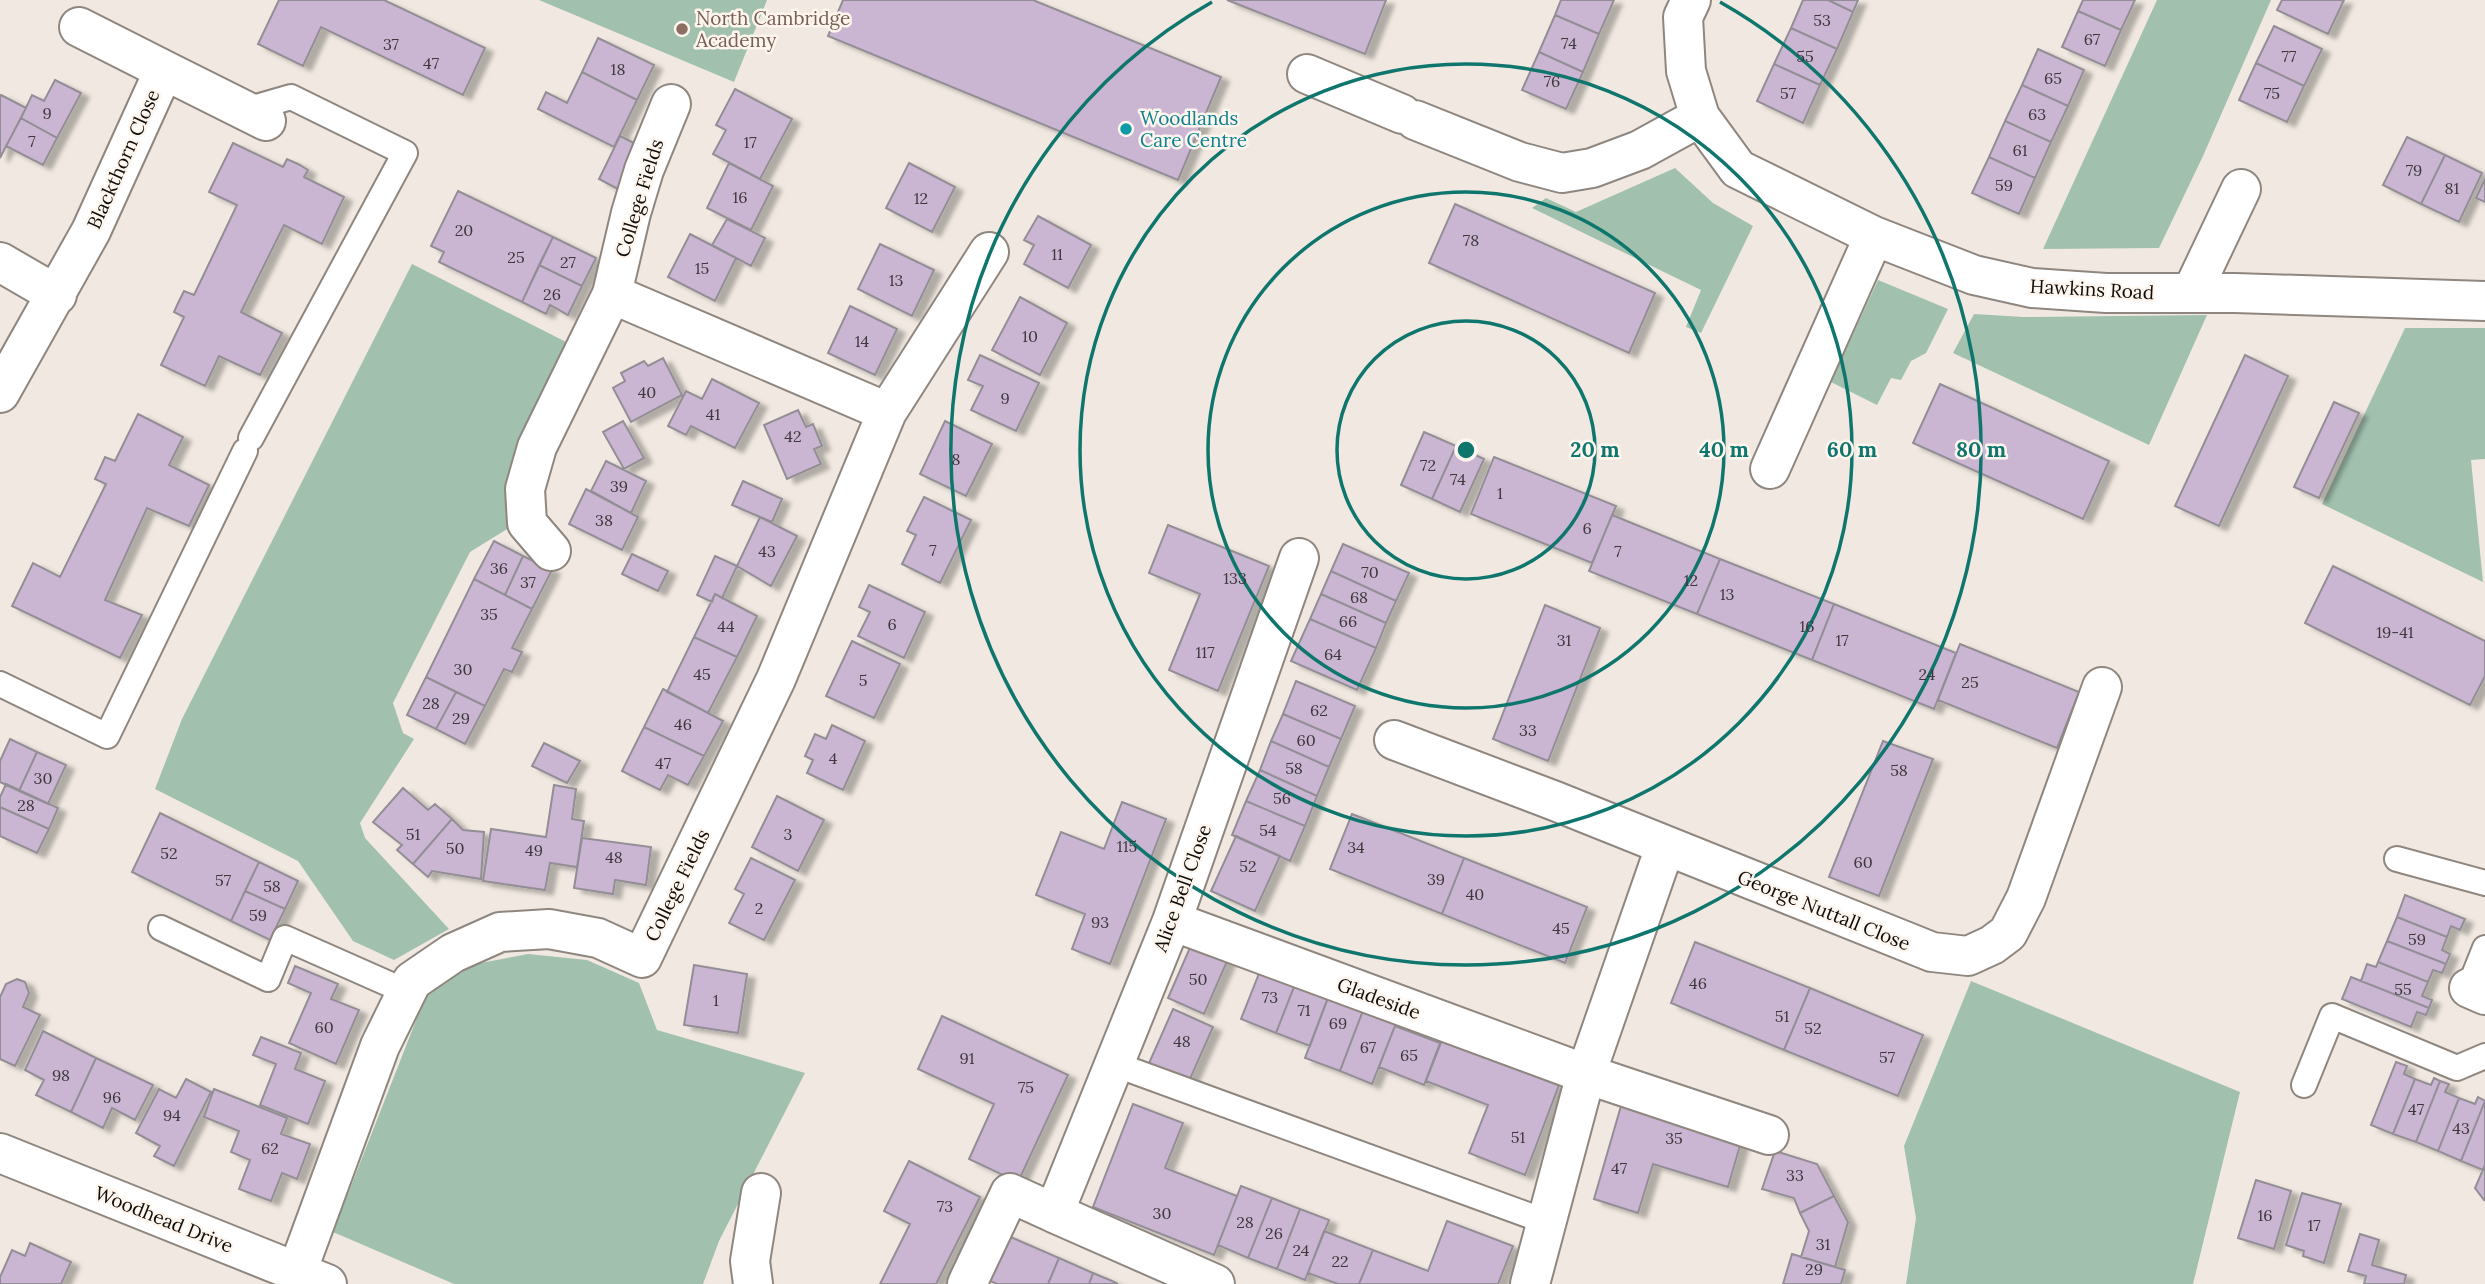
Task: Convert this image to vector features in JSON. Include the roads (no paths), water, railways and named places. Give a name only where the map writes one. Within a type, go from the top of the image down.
[{"type":"street","name":"Hawkins Road","points":[[1690,0],[1683,18],[1686,71],[1700,117],[1738,169],[1874,236],[1974,275],[2032,288],[2106,293],[2192,292],[2485,301]]},
{"type":"street","name":"Blackthorn Close","points":[[0,393],[91,231],[163,70],[79,27]]},
{"type":"street","points":[[163,70],[256,116]]},
{"type":"street","points":[[1307,74],[1520,162],[1562,173],[1592,168],[1640,150],[1700,117]]},
{"type":"street","name":"College Fields","points":[[551,551],[527,523],[525,489],[537,447],[612,294],[644,170],[671,104]]},
{"type":"street","points":[[2192,292],[2241,189]]},
{"type":"street","points":[[1770,469],[1874,236]]},
{"type":"street","name":"College Fields","points":[[312,1278],[380,1046],[412,981],[453,953],[500,932],[549,929],[598,938],[642,958],[776,679],[887,412],[989,252]]},
{"type":"street","points":[[0,262],[57,295]]},
{"type":"street","points":[[612,294],[887,412]]},
{"type":"street","name":"Alice Bell Close","points":[[1054,1213],[1172,921],[1299,558]]},
{"type":"street","name":"George Nuttall Close","points":[[1394,740],[1542,796],[1931,952],[1968,956],[1992,946],[2008,933],[2026,898],[2102,687]]},
{"type":"street","points":[[1530,1284],[1586,1074],[1665,847]]},
{"type":"street","name":"Gladeside","points":[[1172,921],[1586,1074],[1769,1135]]},
{"type":"street","name":"Woodhead Drive","points":[[0,1153],[312,1278]]},
{"type":"street","points":[[967,1284],[1010,1193],[1215,1284]]},
{"type":"street","points":[[753,1284],[750,1261],[761,1194]]},
{"type":"lane","points":[[0,684],[107,736],[248,444],[405,153],[291,97],[256,116]]},
{"type":"lane","points":[[2397,859],[2485,883]]},
{"type":"lane","points":[[161,928],[268,979],[285,938],[407,992]]},
{"type":"lane","points":[[2477,992],[2485,948]]},
{"type":"lane","points":[[2304,1085],[2332,1016],[2457,1068],[2485,1056]]},
{"type":"lane","points":[[1114,1064],[1547,1222]]},
{"type":"place","name":"North Cambridge Academy","points":[[682,29]]},
{"type":"place","name":"Woodlands Care Centre","points":[[1126,129]]}]
